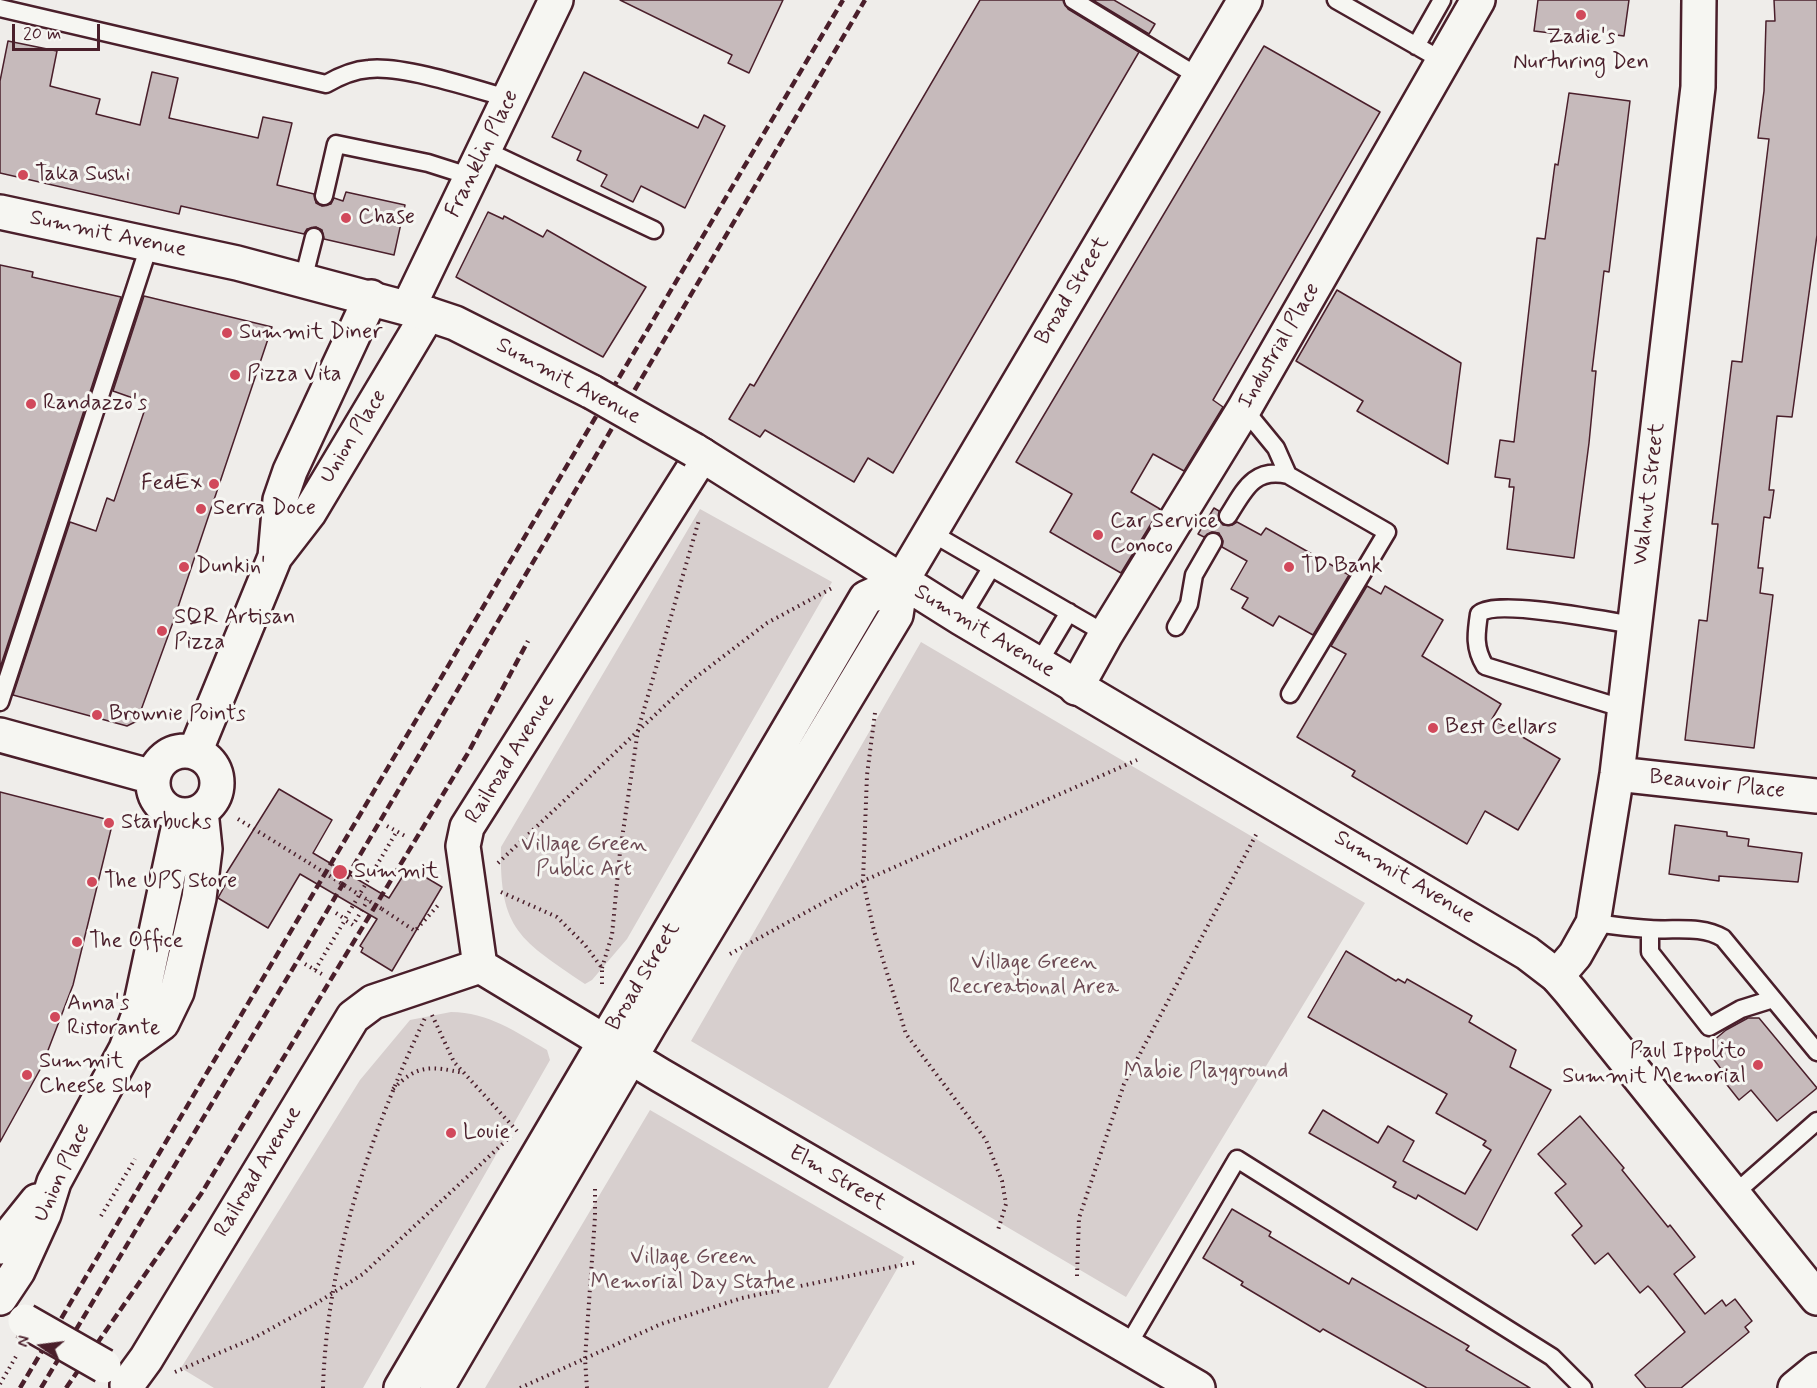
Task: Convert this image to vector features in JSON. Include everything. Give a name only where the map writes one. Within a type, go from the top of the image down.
[{"type":"street","name":"Franklin Place","points":[[418,311],[478,164],[556,0]]},
{"type":"street","name":"Broad Street","points":[[437,1388],[618,1050],[866,598],[901,582],[1245,0]]},
{"type":"street","name":"Industrial Place","points":[[1076,688],[1106,634],[1244,409],[1429,53],[1478,0]]},
{"type":"street","name":"Walnut Street","points":[[1557,976],[1575,955],[1593,923],[1617,774],[1698,87],[1699,0]]},
{"type":"street","name":"Summit Avenue","points":[[0,212],[149,246],[237,263],[370,297],[455,323],[592,392],[698,452],[901,582],[1076,688],[1481,924],[1557,976],[1817,1298]]},
{"type":"street","name":"Union Place","points":[[275,557],[280,500],[290,471],[370,297]]},
{"type":"street","name":"Union Place","points":[[0,1298],[18,1271],[44,1214],[54,1182],[126,1049],[138,1017],[191,813],[215,796],[216,775],[205,757],[195,752],[275,557],[309,513],[418,311]]},
{"type":"street","name":"Railroad Avenue","points":[[121,1382],[146,1359],[354,1017],[373,1002],[480,966],[463,846],[467,827],[698,452]]},
{"type":"street","points":[[0,735],[153,777]]},
{"type":"street","points":[[191,813],[163,807],[156,798],[153,777],[164,758],[174,752],[195,752]]},
{"type":"street","name":"Beauvoir Place","points":[[1617,774],[1817,796]]},
{"type":"street","name":"Elm Street","points":[[480,966],[618,1050],[1198,1388]]},
{"type":"street","name":"Broad Street","points":[[401,1388],[618,1050]]},
{"type":"street","points":[[0,1246],[54,1182]]},
{"type":"street","points":[[15,1325],[121,1382]]},
{"type":"street","points":[[1795,1388],[1817,1370]]},
{"type":"lane","points":[[1073,0],[1199,77]]},
{"type":"lane","points":[[1336,0],[1429,53],[1442,0]]},
{"type":"lane","points":[[0,8],[326,84],[367,69],[379,68],[510,99]]},
{"type":"lane","points":[[324,196],[336,144],[428,163],[478,164],[654,230]]},
{"type":"lane","points":[[303,280],[314,237]]},
{"type":"lane","points":[[0,702],[149,246]]},
{"type":"lane","points":[[1244,409],[1276,448],[1288,475]]},
{"type":"lane","points":[[1228,516],[1250,483],[1275,472],[1288,475],[1387,532],[1290,694]]},
{"type":"lane","points":[[930,532],[1106,634]]},
{"type":"lane","points":[[1176,627],[1189,604],[1194,575],[1213,542]]},
{"type":"lane","points":[[961,618],[991,568]]},
{"type":"lane","points":[[1625,709],[1485,666],[1477,652],[1476,639],[1479,614],[1484,609],[1509,606],[1634,625]]},
{"type":"lane","points":[[1038,664],[1069,612]]},
{"type":"lane","points":[[1593,923],[1650,929],[1701,930],[1723,938],[1817,1052]]},
{"type":"lane","points":[[1650,929],[1650,952],[1709,1027],[1741,1009],[1773,999]]},
{"type":"lane","points":[[1734,1194],[1817,1121]]},
{"type":"lane","points":[[1127,1347],[1237,1159],[1552,1357],[1583,1388]]},
{"type":"path","points":[[602,994],[602,968],[612,935],[620,852],[638,730],[695,540],[701,509]]},
{"type":"path","points":[[493,867],[691,681],[767,623],[839,584]]},
{"type":"path","points":[[876,702],[867,775],[863,880],[874,931],[906,1034],[986,1140],[1002,1181],[1006,1204],[998,1230]]},
{"type":"path","points":[[730,954],[863,880],[1137,760]]},
{"type":"path","points":[[238,819],[415,932],[445,898]]},
{"type":"path","points":[[387,826],[407,837]]},
{"type":"path","points":[[336,913],[345,919],[397,831]]},
{"type":"path","points":[[1077,1276],[1079,1218],[1125,1084],[1258,831]]},
{"type":"path","points":[[495,889],[557,917],[585,945],[602,968]]},
{"type":"path","points":[[315,970],[345,920],[353,925],[368,900]]},
{"type":"path","points":[[305,964],[325,976]]},
{"type":"path","points":[[172,1374],[254,1338],[332,1293],[363,1274],[485,1158],[517,1131],[454,1062],[429,1008],[390,1092],[365,1163],[332,1293],[323,1388]]},
{"type":"path","points":[[390,1092],[409,1073],[436,1068],[465,1074]]},
{"type":"path","points":[[101,1216],[135,1159]]},
{"type":"path","points":[[587,1388],[585,1359],[595,1185]]},
{"type":"path","points":[[520,1388],[661,1324],[742,1298],[920,1261]]},
{"type":"path","points":[[0,1384],[15,1325]]},
{"type":"green space","name":"Village Green Public Art","points":[[700,509],[832,582],[627,939],[592,980],[585,984],[545,956],[518,930],[504,898],[501,847]]},
{"type":"green space","name":"Village Green Recreational Area","points":[[921,642],[1365,903],[1126,1297],[691,1041]]},
{"type":"green space","points":[[451,1012],[477,1015],[501,1024],[547,1050],[550,1060],[363,1388],[214,1388],[181,1368],[360,1080],[410,1020]]},
{"type":"green space","name":"Village Green Memorial Day Statue","points":[[650,1110],[904,1257],[828,1388],[485,1388]]},
{"type":"building","points":[[620,0],[783,0],[749,73],[728,63],[732,55]]},
{"type":"building","points":[[980,0],[1063,0],[1068,9],[1139,52],[893,473],[868,458],[854,482],[765,430],[760,437],[729,419],[750,384],[754,386]]},
{"type":"building","points":[[1093,0],[1114,0],[1155,24],[1149,34]]},
{"type":"building","name":"Zadie's Nurturing Den","points":[[1538,0],[1629,0],[1624,36],[1586,31],[1585,37],[1534,31]]},
{"type":"building","points":[[1774,0],[1817,0],[1817,235],[1792,417],[1777,416],[1769,490],[1774,490],[1770,518],[1764,517],[1758,568],[1763,568],[1760,593],[1773,595],[1754,748],[1685,740],[1699,620],[1707,621],[1718,524],[1712,524],[1732,361],[1742,362],[1769,139],[1758,138],[1764,91],[1766,21],[1775,21]]},
{"type":"building","points":[[8,41],[57,51],[50,86],[100,99],[96,114],[140,125],[152,72],[178,78],[169,118],[258,138],[263,117],[292,123],[277,185],[314,194],[316,203],[322,206],[331,204],[334,198],[343,201],[346,192],[405,205],[394,255],[324,239],[322,230],[316,227],[307,229],[304,234],[181,206],[179,214],[0,173],[0,81]]},
{"type":"building","points":[[1264,46],[1380,112],[1213,400],[1223,407],[1184,471],[1153,454],[1131,492],[1160,509],[1121,573],[1050,532],[1072,494],[1016,462]]},
{"type":"building","points":[[584,72],[698,128],[704,115],[725,126],[685,208],[641,186],[633,202],[601,186],[607,175],[577,160],[581,151],[552,137]]},
{"type":"building","points":[[1569,93],[1630,101],[1609,272],[1604,271],[1592,371],[1596,371],[1589,443],[1574,558],[1507,549],[1514,487],[1509,487],[1510,479],[1495,477],[1500,440],[1514,442],[1537,238],[1545,239],[1555,164],[1558,165]]},
{"type":"building","points":[[488,212],[503,219],[504,216],[543,237],[547,230],[646,287],[603,357],[456,277]]},
{"type":"building","points":[[0,265],[33,272],[32,277],[121,297],[0,668]]},
{"type":"building","points":[[1337,290],[1461,363],[1448,464],[1357,411],[1363,401],[1296,361]]},
{"type":"building","points":[[144,296],[272,327],[172,625],[137,721],[127,726],[13,695],[70,522],[96,531],[107,498],[114,501],[147,403],[113,391]]},
{"type":"building","name":"TD Bank","points":[[1214,508],[1219,511],[1219,520],[1223,525],[1232,525],[1237,522],[1261,535],[1266,528],[1349,575],[1313,635],[1279,616],[1273,626],[1242,608],[1248,598],[1231,589],[1247,561],[1222,547],[1223,541],[1219,533],[1212,532],[1204,537],[1198,534]]},
{"type":"building","points":[[1367,586],[1381,594],[1385,586],[1443,620],[1422,656],[1501,704],[1492,719],[1560,759],[1518,830],[1485,811],[1467,844],[1352,776],[1355,771],[1297,737],[1346,654],[1331,646]]},
{"type":"building","name":"Summit","points":[[279,789],[332,820],[313,853],[389,898],[410,868],[442,887],[392,971],[361,952],[363,948],[360,946],[377,919],[300,874],[268,928],[218,898],[228,880],[224,877]]},
{"type":"building","points":[[0,792],[113,821],[73,985],[42,1066],[0,1142]]},
{"type":"building","points":[[1675,825],[1727,832],[1727,836],[1749,839],[1748,846],[1802,853],[1798,882],[1719,876],[1719,881],[1669,874]]},
{"type":"building","points":[[1346,951],[1396,981],[1398,979],[1405,983],[1407,979],[1472,1016],[1469,1022],[1516,1050],[1510,1067],[1551,1090],[1477,1230],[1418,1195],[1416,1199],[1393,1187],[1396,1182],[1309,1133],[1323,1110],[1378,1143],[1388,1126],[1414,1141],[1403,1161],[1465,1194],[1491,1150],[1483,1145],[1486,1141],[1436,1113],[1447,1094],[1308,1017]]},
{"type":"building","name":"Paul Ippolito Summit Memorial","points":[[1748,1018],[1759,1018],[1817,1088],[1777,1121],[1751,1090],[1739,1100],[1720,1076],[1724,1073],[1712,1057],[1713,1041],[1726,1030]]},
{"type":"building","points":[[1580,1116],[1624,1168],[1622,1170],[1668,1227],[1670,1225],[1695,1257],[1674,1274],[1705,1314],[1722,1300],[1726,1306],[1735,1299],[1752,1321],[1745,1327],[1749,1332],[1681,1388],[1646,1388],[1635,1375],[1685,1332],[1653,1291],[1648,1286],[1640,1293],[1608,1253],[1595,1264],[1572,1235],[1582,1226],[1555,1193],[1566,1184],[1538,1154]]},
{"type":"building","points":[[1232,1209],[1271,1232],[1269,1236],[1349,1284],[1352,1278],[1469,1346],[1466,1350],[1530,1388],[1427,1388],[1323,1329],[1320,1332],[1241,1285],[1243,1282],[1203,1258]]},
{"type":"railway","points":[[20,1388],[843,0]]},
{"type":"railway","points":[[41,1388],[298,960],[865,0]]},
{"type":"railway","points":[[66,1388],[201,1194],[468,753],[528,641]]},
{"type":"place","name":"Zadie's Nurturing Den","points":[[1581,15]]},
{"type":"place","name":"Taka Sushi","points":[[23,175]]},
{"type":"place","name":"Chase","points":[[346,218]]},
{"type":"place","name":"Summit Diner","points":[[227,333]]},
{"type":"place","name":"Pizza Vita","points":[[235,375]]},
{"type":"place","name":"Randazzo's","points":[[31,404]]},
{"type":"place","name":"FedEx","points":[[214,484]]},
{"type":"place","name":"Serra Doce","points":[[201,509]]},
{"type":"place","name":"Car Service Conoco","points":[[1098,535]]},
{"type":"place","name":"Dunkin'","points":[[184,567]]},
{"type":"place","name":"TD Bank","points":[[1289,567]]},
{"type":"place","name":"SQR Artisan Pizza","points":[[162,631]]},
{"type":"place","name":"Brownie Points","points":[[97,715]]},
{"type":"place","name":"Best Cellars","points":[[1433,728]]},
{"type":"place","name":"Starbucks","points":[[109,823]]},
{"type":"place","name":"Summit","points":[[340,872]]},
{"type":"place","name":"The UPS Store","points":[[92,882]]},
{"type":"place","name":"The Office","points":[[77,942]]},
{"type":"place","name":"Anna's Ristorante","points":[[55,1017]]},
{"type":"place","name":"Paul Ippolito Summit Memorial","points":[[1758,1065]]},
{"type":"place","name":"Summit Cheese Shop","points":[[27,1075]]},
{"type":"place","name":"Louie","points":[[451,1133]]},
{"type":"park label","name":"Mabie Playground","points":[[1206,1072]]}]
